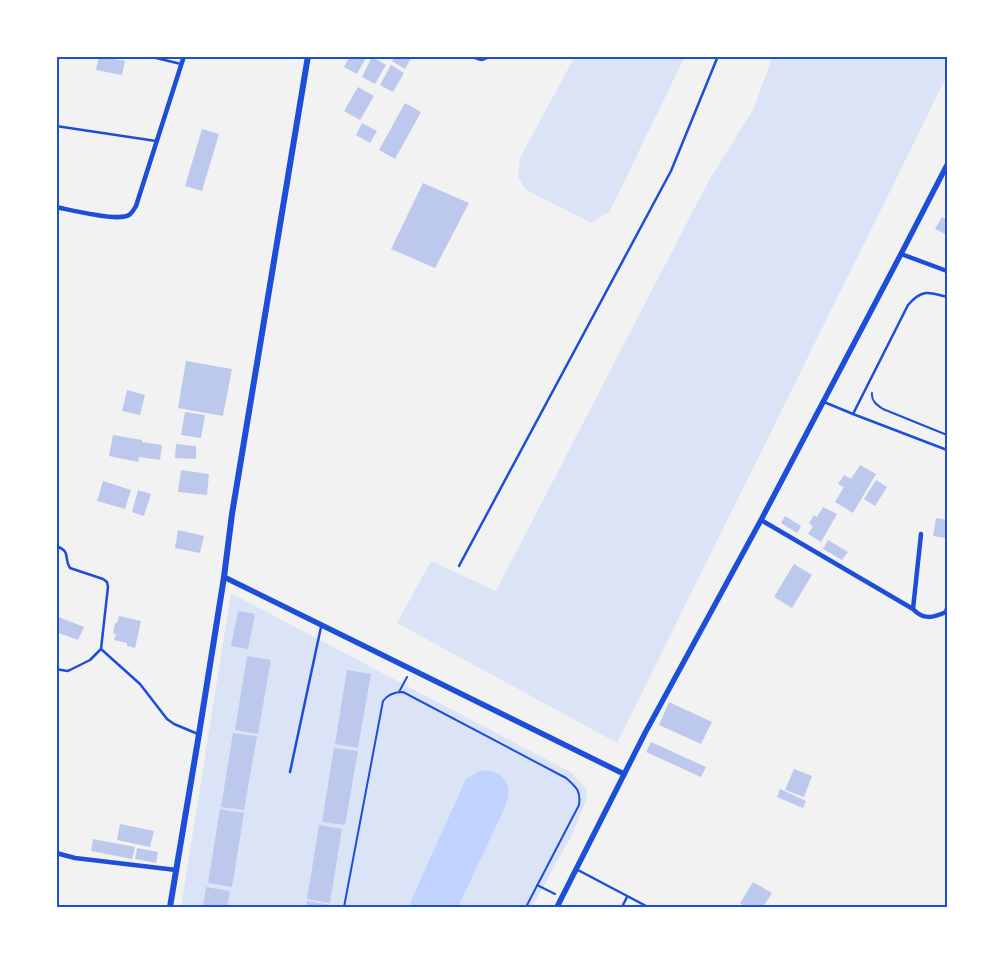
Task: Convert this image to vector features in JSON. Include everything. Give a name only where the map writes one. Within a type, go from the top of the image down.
[{"type":"main road","points":[[170,907],[308,56]]},
{"type":"street","points":[[56,207],[108,217],[122,218],[128,216],[136,206],[184,56]]},
{"type":"street","points":[[474,56],[482,59],[490,56]]},
{"type":"street","points":[[556,907],[624,774],[761,520],[947,165]]},
{"type":"street","points":[[901,254],[947,271]]},
{"type":"street","points":[[761,520],[913,609],[922,617],[938,615],[946,612],[947,608]]},
{"type":"street","points":[[913,609],[921,534]]},
{"type":"street","points":[[224,577],[624,774]]},
{"type":"street","points":[[56,853],[75,858],[176,870]]},
{"type":"lane","points":[[148,56],[182,64]]},
{"type":"lane","points":[[459,566],[671,171],[718,56]]},
{"type":"lane","points":[[56,126],[158,142]]},
{"type":"lane","points":[[852,414],[908,305],[922,293],[930,292],[947,297]]},
{"type":"lane","points":[[822,401],[947,450]]},
{"type":"lane","points":[[56,546],[66,552],[70,568],[103,579],[107,582],[108,587],[101,649],[90,660],[67,672],[56,669]]},
{"type":"lane","points":[[290,772],[321,625]]},
{"type":"lane","points":[[101,649],[140,684],[167,719],[182,728],[199,734]]},
{"type":"lane","points":[[576,869],[648,907]]},
{"type":"lane","points":[[622,907],[627,897]]},
{"type":"path","points":[[872,390],[871,396],[875,404],[883,409],[947,435]]},
{"type":"path","points":[[399,692],[411,669]]},
{"type":"path","points":[[344,907],[383,700],[389,694],[399,692],[403,692],[566,778],[576,786],[580,796],[579,805],[526,907]]},
{"type":"path","points":[[537,885],[562,897]]},
{"type":"shaded area","points":[[575,56],[685,56],[610,211],[592,223],[526,190],[518,177],[520,158]]},
{"type":"shaded area","points":[[773,56],[947,56],[947,76],[617,743],[397,623],[431,561],[496,591],[708,182],[753,110]]},
{"type":"shaded area","points":[[231,593],[572,773],[587,790],[586,801],[572,835],[532,907],[181,907]]},
{"type":"water","points":[[488,770],[505,780],[508,790],[507,802],[458,907],[411,907],[411,901],[466,779],[480,771]]},
{"type":"building","points":[[99,56],[125,61],[122,75],[96,70]]},
{"type":"building","points":[[350,56],[367,56],[357,74],[344,67]]},
{"type":"building","points":[[395,56],[412,56],[405,69],[392,61]]},
{"type":"building","points":[[372,57],[386,65],[375,84],[362,77]]},
{"type":"building","points":[[391,65],[404,73],[393,92],[380,85]]},
{"type":"building","points":[[358,87],[374,96],[360,120],[344,111]]},
{"type":"building","points":[[405,103],[421,112],[395,159],[379,150]]},
{"type":"building","points":[[362,123],[377,131],[370,143],[356,135]]},
{"type":"building","points":[[202,129],[219,134],[202,191],[185,186]]},
{"type":"building","points":[[423,183],[469,203],[435,268],[391,249]]},
{"type":"building","points":[[942,217],[947,220],[945,234],[935,229]]},
{"type":"building","points":[[186,361],[232,369],[223,416],[178,408]]},
{"type":"building","points":[[127,390],[145,395],[140,415],[122,411]]},
{"type":"building","points":[[185,412],[205,415],[201,438],[181,435]]},
{"type":"building","points":[[113,435],[162,445],[160,460],[139,457],[138,462],[109,456]]},
{"type":"building","points":[[176,444],[196,446],[196,459],[175,458]]},
{"type":"building","points":[[860,465],[876,474],[853,513],[835,502],[844,487],[838,484],[844,475],[851,479]]},
{"type":"building","points":[[181,470],[209,474],[207,495],[178,492]]},
{"type":"building","points":[[876,480],[887,487],[875,506],[864,499]]},
{"type":"building","points":[[103,481],[131,490],[125,509],[97,501]]},
{"type":"building","points":[[138,490],[151,494],[144,516],[132,512]]},
{"type":"building","points":[[823,507],[837,514],[821,542],[808,534],[813,526],[809,523],[814,515],[817,517]]},
{"type":"building","points":[[785,516],[801,526],[797,533],[781,523]]},
{"type":"building","points":[[936,518],[947,520],[945,538],[933,536]]},
{"type":"building","points":[[178,530],[204,536],[200,553],[175,548]]},
{"type":"building","points":[[828,540],[848,552],[842,560],[823,549]]},
{"type":"building","points":[[794,564],[812,575],[792,608],[774,597]]},
{"type":"building","points":[[238,611],[255,614],[248,649],[231,646]]},
{"type":"building","points":[[56,616],[84,627],[78,640],[56,632]]},
{"type":"building","points":[[119,616],[141,621],[135,648],[127,646],[127,643],[114,640],[116,634],[113,633],[115,623],[117,623]]},
{"type":"building","points":[[247,656],[271,660],[258,734],[235,730]]},
{"type":"building","points":[[347,670],[371,674],[358,748],[335,744]]},
{"type":"building","points":[[669,702],[712,722],[701,744],[659,725]]},
{"type":"building","points":[[233,733],[257,736],[244,810],[221,807]]},
{"type":"building","points":[[651,742],[706,767],[701,777],[646,752]]},
{"type":"building","points":[[334,748],[358,751],[345,825],[322,822]]},
{"type":"building","points":[[794,769],[812,776],[804,797],[785,790]]},
{"type":"building","points":[[780,789],[806,801],[803,808],[777,797]]},
{"type":"building","points":[[220,809],[244,813],[232,887],[208,883]]},
{"type":"building","points":[[120,824],[154,831],[150,847],[117,840]]},
{"type":"building","points":[[319,825],[342,829],[330,903],[307,899]]},
{"type":"building","points":[[93,839],[135,847],[132,859],[91,851]]},
{"type":"building","points":[[137,848],[158,852],[156,863],[135,859]]},
{"type":"building","points":[[753,882],[772,893],[763,907],[746,907],[740,903]]},
{"type":"building","points":[[206,887],[230,891],[227,907],[203,907]]},
{"type":"building","points":[[307,901],[330,905],[330,907],[306,907]]}]
